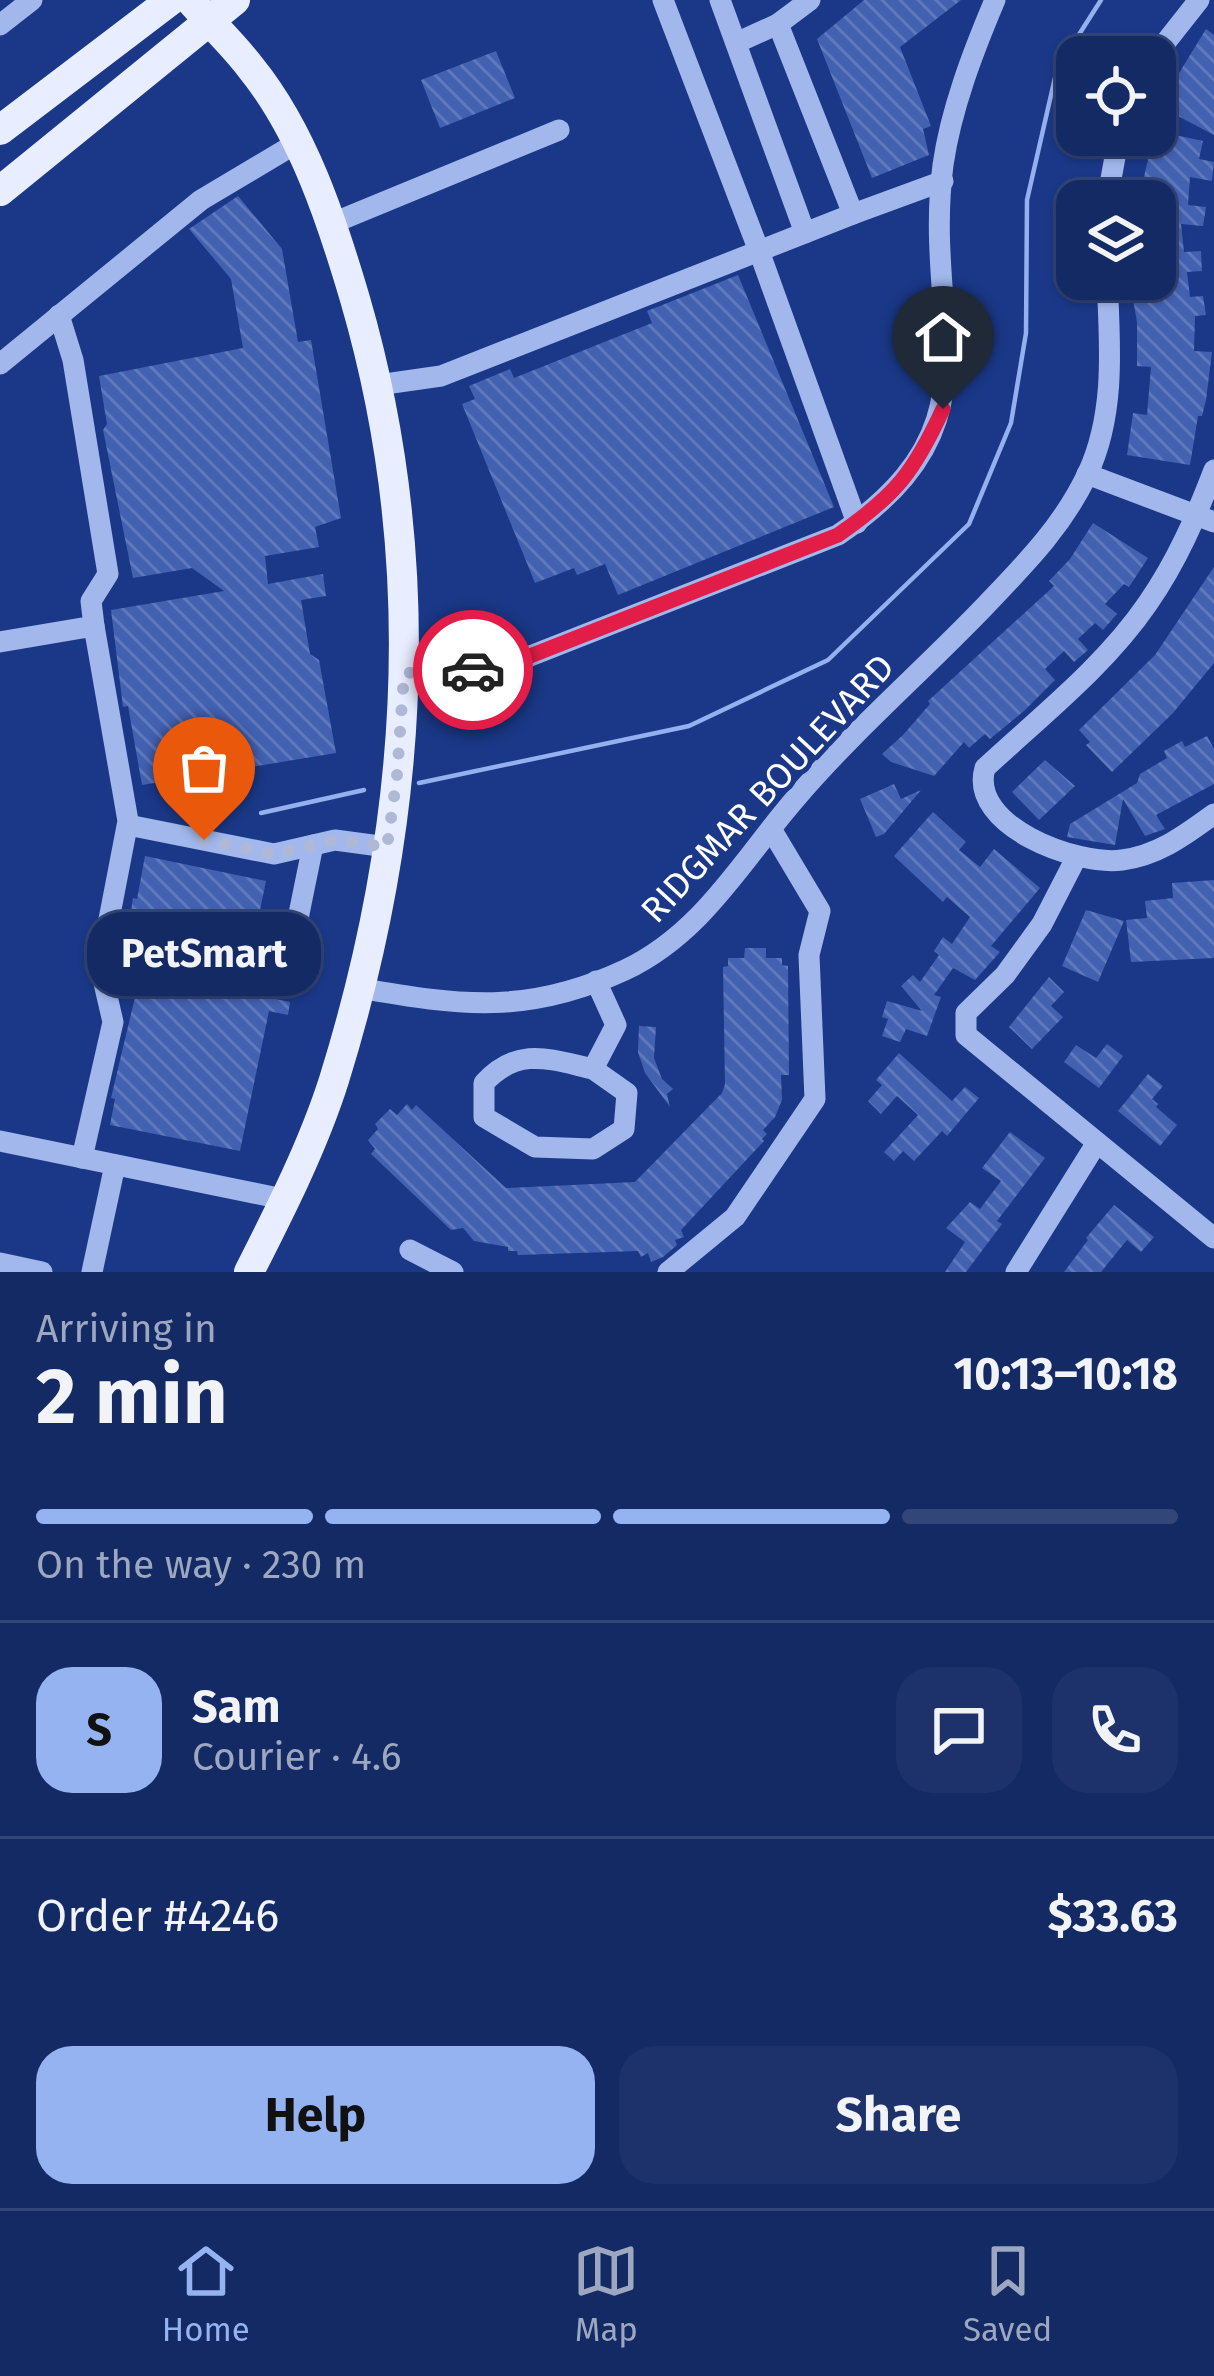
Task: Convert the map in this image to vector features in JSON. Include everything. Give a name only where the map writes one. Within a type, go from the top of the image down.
[{"type":"main road","points":[[0,130],[171,0]]},
{"type":"main road","points":[[0,191],[199,10],[235,0]]},
{"type":"main road","points":[[199,10],[252,69],[296,144],[333,223],[378,385],[402,532],[404,673],[397,776],[359,988],[333,1084],[249,1272]]},
{"type":"street","points":[[0,25],[32,0]]},
{"type":"street","points":[[663,0],[856,523]]},
{"type":"street","points":[[736,43],[778,24],[810,0]]},
{"type":"street","points":[[404,673],[497,669],[838,535],[881,506],[921,457],[943,409],[947,358],[940,272],[943,165],[970,60],[995,0]]},
{"type":"street","points":[[1171,36],[1199,0]]},
{"type":"street","points":[[722,1],[806,233]]},
{"type":"street","points":[[778,24],[853,214]]},
{"type":"street","points":[[333,223],[559,130]]},
{"type":"street","points":[[0,364],[201,200],[296,144]]},
{"type":"street","points":[[378,385],[441,376],[943,181]]},
{"type":"street","name":"RIDGMAR BOULEVARD","points":[[359,988],[459,1004],[544,1000],[658,952],[695,922],[796,797],[1049,539],[1087,474],[1104,424],[1109,377],[1107,300]]},
{"type":"street","points":[[59,315],[73,360],[108,574],[91,602],[128,825],[100,966],[113,1022],[82,1158]]},
{"type":"street","points":[[1214,470],[1205,519],[1146,607],[1108,652],[985,768],[982,779],[986,801],[1007,820],[1043,845],[1096,862],[1165,848],[1214,814]]},
{"type":"street","points":[[1087,474],[1205,519]]},
{"type":"street","points":[[0,642],[94,626]]},
{"type":"street","points":[[128,825],[274,854],[335,840],[387,847]]},
{"type":"street","points":[[668,1272],[735,1217],[814,1099],[809,955],[820,911],[771,830]]},
{"type":"street","points":[[291,953],[313,845]]},
{"type":"street","points":[[1076,858],[1042,924],[1005,975],[966,1012],[965,1028],[977,1048],[1034,1088],[1214,1238]]},
{"type":"street","points":[[593,1069],[616,1024],[596,981]]},
{"type":"street","points":[[540,1057],[593,1069],[627,1093],[624,1129],[593,1149],[535,1147],[484,1117],[484,1083],[502,1064],[540,1057]]},
{"type":"street","points":[[0,1141],[283,1199]]},
{"type":"street","points":[[1016,1272],[1096,1144]]},
{"type":"street","points":[[92,1272],[115,1165]]},
{"type":"street","points":[[410,1250],[453,1272]]},
{"type":"street","points":[[0,1263],[42,1272]]},
{"type":"building","points":[[864,0],[961,0],[900,47],[931,126],[923,129],[929,155],[872,178],[817,39]]},
{"type":"building","points":[[1206,29],[1214,35],[1214,135],[1176,115],[1176,78]]},
{"type":"building","points":[[496,51],[515,98],[440,128],[421,80]]},
{"type":"building","points":[[1176,135],[1203,141],[1199,159],[1214,162],[1212,181],[1190,177],[1188,205],[1206,207],[1203,226],[1181,224],[1184,252],[1201,251],[1202,271],[1187,272],[1190,297],[1203,296],[1206,315],[1195,316],[1194,351],[1212,352],[1190,465],[1127,455],[1133,413],[1147,415],[1151,367],[1137,366],[1133,300],[1176,300],[1176,180],[1143,180],[1149,156],[1176,156]]},
{"type":"building","points":[[238,196],[282,249],[298,342],[311,340],[341,518],[315,527],[319,547],[265,556],[268,584],[323,574],[326,596],[301,600],[310,654],[319,660],[336,753],[142,785],[128,706],[123,707],[111,610],[224,591],[192,568],[133,578],[103,430],[107,424],[99,376],[243,348],[231,279],[189,229]]},
{"type":"building","points":[[738,275],[834,507],[618,595],[605,564],[577,575],[574,568],[535,583],[462,404],[475,399],[469,386],[510,369],[514,378],[652,323],[647,311]]},
{"type":"building","points":[[1093,523],[1148,558],[1129,587],[1124,584],[1105,604],[1117,614],[1103,630],[1095,623],[1078,639],[1088,650],[1074,662],[1064,651],[1045,669],[1055,680],[1024,711],[990,739],[985,734],[969,748],[964,742],[934,776],[891,762],[882,754],[928,701],[1054,586],[1049,581]]},
{"type":"building","points":[[1214,567],[1214,663],[1173,713],[1112,772],[1086,745],[1090,742],[1079,730],[1155,655]]},
{"type":"building","points":[[1207,736],[1214,749],[1214,784],[1156,815],[1165,829],[1145,836],[1123,799],[1115,845],[1067,837],[1070,824],[1137,783],[1140,774],[1167,758],[1164,751]]},
{"type":"building","points":[[1045,760],[1075,786],[1039,820],[1012,792]]},
{"type":"building","points":[[894,784],[901,799],[921,790],[884,834],[876,837],[860,799]]},
{"type":"building","points":[[933,812],[966,842],[959,850],[980,867],[994,849],[1040,888],[991,946],[1000,952],[975,980],[953,968],[934,995],[941,997],[927,1036],[906,1029],[900,1042],[882,1036],[887,1001],[922,1011],[901,986],[913,975],[920,982],[939,955],[934,951],[943,937],[952,944],[970,917],[947,897],[943,902],[894,856]]},
{"type":"building","points":[[145,856],[266,881],[246,978],[273,983],[270,998],[290,1002],[288,1015],[269,1011],[240,1151],[110,1125],[115,1099],[111,1098],[141,972],[122,969]]},
{"type":"building","points":[[1214,880],[1214,958],[1131,962],[1126,920],[1147,918],[1145,901],[1173,898],[1172,883]]},
{"type":"building","points":[[1086,910],[1124,921],[1098,982],[1062,966]]},
{"type":"building","points":[[745,948],[766,948],[766,958],[782,958],[782,965],[788,966],[789,1075],[781,1075],[782,1100],[763,1130],[767,1134],[764,1141],[681,1230],[684,1237],[675,1240],[677,1245],[663,1257],[651,1262],[648,1253],[641,1257],[638,1251],[518,1255],[508,1247],[474,1241],[463,1228],[451,1230],[371,1154],[375,1149],[368,1140],[378,1129],[375,1124],[390,1109],[397,1115],[407,1104],[412,1110],[416,1105],[506,1188],[635,1182],[722,1093],[723,967],[728,966],[728,958],[744,958]]},
{"type":"building","points":[[1049,977],[1064,992],[1051,1006],[1063,1017],[1032,1049],[1009,1027]]},
{"type":"building","points":[[639,1026],[656,1027],[654,1058],[662,1079],[673,1089],[667,1094],[670,1107],[645,1073],[638,1052]]},
{"type":"building","points":[[1107,1044],[1123,1056],[1099,1088],[1064,1062],[1076,1045],[1096,1058]]},
{"type":"building","points":[[899,1053],[952,1101],[965,1087],[979,1098],[947,1136],[942,1131],[914,1161],[903,1151],[894,1161],[884,1152],[918,1115],[897,1096],[881,1114],[868,1101],[882,1085],[876,1080]]},
{"type":"building","points":[[1148,1074],[1163,1086],[1152,1099],[1156,1107],[1177,1125],[1160,1146],[1118,1111]]},
{"type":"building","points":[[1010,1132],[1045,1158],[966,1272],[945,1272],[965,1242],[946,1228],[970,1202],[980,1209],[1001,1181],[982,1168]]},
{"type":"building","points":[[1114,1205],[1154,1237],[1141,1252],[1127,1240],[1101,1272],[1064,1272],[1086,1238]]},
{"type":"waterway","points":[[419,783],[689,726],[828,660],[969,524],[1011,423],[1026,333],[1027,200],[1057,69],[1101,0]]},
{"type":"waterway","points":[[261,813],[364,790]]},
{"type":"way so far","points":[[204,840],[274,854],[335,840],[387,847],[404,673],[473,670]]},
{"type":"place","name":"PetSmart","points":[[204,840]]},
{"type":"route","points":[[473,670],[497,669],[838,535],[881,506],[921,457],[943,409]]}]
